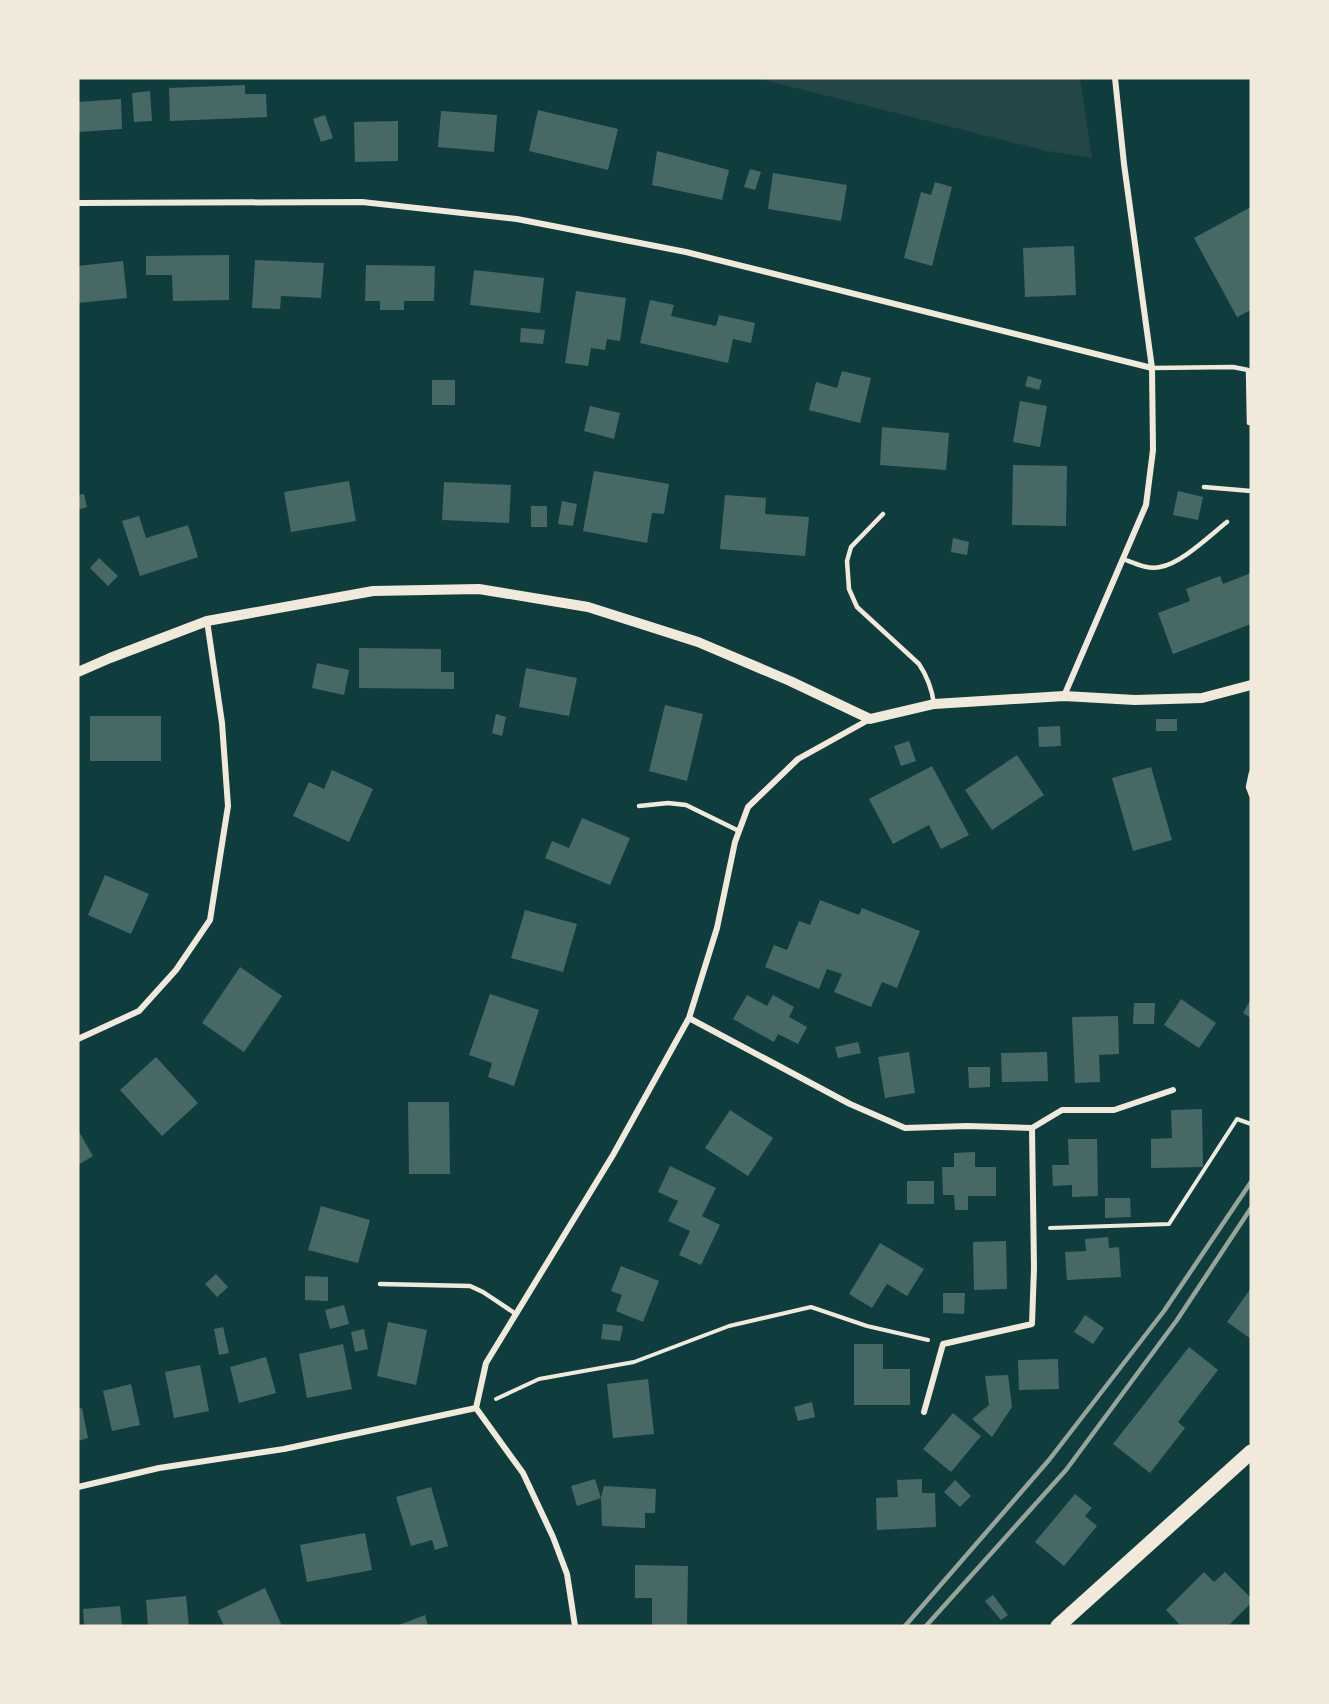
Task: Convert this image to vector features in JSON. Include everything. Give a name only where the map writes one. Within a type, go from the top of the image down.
[{"type":"main road","points":[[1058,1626],[1251,1452]]},
{"type":"street","points":[[1064,696],[1146,505],[1153,450],[1152,368],[1124,164],[1115,78]]},
{"type":"street","points":[[78,203],[362,202],[517,219],[686,252],[1152,368]]},
{"type":"street","points":[[78,672],[207,621],[373,591],[479,589],[588,607],[698,642],[790,681],[870,719]]},
{"type":"street","points":[[78,1039],[139,1011],[177,970],[210,920],[228,807],[222,723],[207,621]]},
{"type":"street","points":[[575,1626],[567,1574],[553,1537],[523,1473],[476,1408],[486,1363],[614,1155],[689,1018],[717,928],[735,842],[748,807],[798,759],[870,719],[934,704],[1064,696],[1135,700],[1202,698],[1251,685]]},
{"type":"street","points":[[689,1018],[850,1104],[904,1128],[968,1126],[1032,1128],[1062,1110],[1114,1110],[1173,1090]]},
{"type":"street","points":[[924,1412],[943,1344],[1032,1324],[1034,1228],[1032,1128]]},
{"type":"street","points":[[78,1487],[159,1468],[284,1449],[476,1408]]},
{"type":"lane","points":[[1152,368],[1233,367],[1248,370],[1249,423]]},
{"type":"lane","points":[[1204,487],[1251,490]]},
{"type":"lane","points":[[883,514],[851,547],[848,561],[849,589],[857,607],[919,664],[929,682],[934,704]]},
{"type":"lane","points":[[1123,559],[1148,567],[1159,567],[1174,561],[1227,522]]},
{"type":"lane","points":[[1251,773],[1248,787],[1251,795]]},
{"type":"lane","points":[[639,807],[668,803],[686,805],[739,831]]},
{"type":"lane","points":[[380,1284],[470,1286],[516,1314]]},
{"type":"path","points":[[1034,1228],[1169,1224],[1237,1119],[1251,1124]]},
{"type":"path","points":[[476,1408],[539,1379],[634,1362],[729,1326],[811,1307],[867,1326],[943,1344]]},
{"type":"shaded area","points":[[756,78],[1080,78],[1092,158],[1047,151]]},
{"type":"building","points":[[245,85],[245,94],[266,94],[267,117],[170,121],[169,88]]},
{"type":"building","points":[[150,91],[152,121],[134,122],[132,93]]},
{"type":"building","points":[[121,99],[122,129],[78,132],[78,102]]},
{"type":"building","points":[[538,110],[618,129],[608,170],[529,151]]},
{"type":"building","points":[[441,111],[497,115],[494,152],[438,147]]},
{"type":"building","points":[[325,115],[333,138],[321,142],[313,119]]},
{"type":"building","points":[[398,121],[398,161],[355,162],[354,122]]},
{"type":"building","points":[[657,151],[729,170],[722,200],[652,185]]},
{"type":"building","points":[[750,169],[761,172],[755,190],[744,187]]},
{"type":"building","points":[[773,173],[847,185],[841,221],[768,209]]},
{"type":"building","points":[[935,182],[952,187],[932,266],[904,258],[921,192],[931,195]]},
{"type":"building","points":[[1251,207],[1251,310],[1237,317],[1194,238]]},
{"type":"building","points":[[1074,246],[1076,295],[1025,297],[1023,248]]},
{"type":"building","points":[[229,255],[229,300],[173,301],[172,275],[146,275],[146,256]]},
{"type":"building","points":[[255,260],[324,263],[321,298],[281,296],[280,309],[252,308]]},
{"type":"building","points":[[123,261],[127,298],[78,303],[78,266]]},
{"type":"building","points":[[366,265],[435,266],[434,301],[404,301],[404,310],[380,310],[380,301],[365,301]]},
{"type":"building","points":[[474,270],[544,278],[540,313],[470,305]]},
{"type":"building","points":[[576,291],[626,298],[620,341],[607,339],[605,350],[591,348],[588,366],[565,363]]},
{"type":"building","points":[[650,300],[674,305],[671,316],[716,326],[719,315],[755,323],[751,343],[733,339],[728,363],[640,343]]},
{"type":"building","points":[[521,328],[545,330],[543,344],[520,342]]},
{"type":"building","points":[[842,371],[871,378],[860,423],[809,410],[816,382],[837,388]]},
{"type":"building","points":[[1028,376],[1042,380],[1039,390],[1025,386]]},
{"type":"building","points":[[432,380],[455,380],[455,405],[432,405]]},
{"type":"building","points":[[1020,401],[1047,406],[1040,447],[1013,442]]},
{"type":"building","points":[[590,406],[620,413],[614,439],[584,431]]},
{"type":"building","points":[[882,427],[949,433],[946,470],[880,465]]},
{"type":"building","points":[[1013,465],[1067,466],[1066,526],[1012,525]]},
{"type":"building","points":[[594,471],[669,484],[664,514],[652,513],[647,543],[583,531]]},
{"type":"building","points":[[349,481],[356,521],[291,532],[284,492]]},
{"type":"building","points":[[444,482],[511,485],[509,523],[442,520]]},
{"type":"building","points":[[1178,491],[1203,497],[1198,520],[1173,515]]},
{"type":"building","points":[[84,494],[87,507],[78,510],[78,495]]},
{"type":"building","points":[[725,495],[766,498],[765,514],[809,517],[805,556],[720,549]]},
{"type":"building","points":[[562,501],[577,504],[573,526],[558,524]]},
{"type":"building","points":[[531,506],[547,506],[547,527],[531,527]]},
{"type":"building","points":[[139,516],[146,538],[188,525],[198,557],[140,576],[122,521]]},
{"type":"building","points":[[953,538],[969,542],[967,555],[951,552]]},
{"type":"building","points":[[99,558],[118,576],[108,586],[90,568]]},
{"type":"building","points":[[1251,573],[1251,624],[1173,654],[1158,613],[1190,601],[1186,589],[1220,576],[1223,584]]},
{"type":"building","points":[[359,648],[441,649],[441,672],[454,672],[454,689],[359,688]]},
{"type":"building","points":[[317,663],[349,670],[344,695],[312,688]]},
{"type":"building","points":[[526,668],[577,678],[569,716],[519,707]]},
{"type":"building","points":[[665,705],[703,714],[687,781],[649,771]]},
{"type":"building","points":[[496,714],[506,717],[502,736],[492,733]]},
{"type":"building","points":[[90,716],[161,716],[161,761],[90,761]]},
{"type":"building","points":[[1156,719],[1177,719],[1177,731],[1156,731]]},
{"type":"building","points":[[1060,726],[1061,746],[1039,747],[1038,727]]},
{"type":"building","points":[[909,741],[916,761],[901,766],[894,746]]},
{"type":"building","points":[[1017,755],[1044,795],[992,830],[965,790]]},
{"type":"building","points":[[932,766],[969,835],[941,849],[929,825],[893,844],[869,799]]},
{"type":"building","points":[[1151,767],[1172,840],[1133,851],[1112,778]]},
{"type":"building","points":[[332,770],[373,789],[349,842],[293,816],[309,782],[324,789]]},
{"type":"building","points":[[582,818],[630,838],[610,885],[545,858],[552,841],[569,848]]},
{"type":"building","points":[[105,875],[149,894],[131,934],[88,915]]},
{"type":"building","points":[[820,900],[859,915],[862,908],[920,931],[897,988],[882,982],[871,1007],[834,992],[842,974],[827,969],[819,989],[765,967],[774,945],[787,950],[799,921],[810,925]]},
{"type":"building","points":[[525,910],[577,924],[563,972],[511,958]]},
{"type":"building","points":[[240,967],[282,996],[244,1052],[202,1023]]},
{"type":"building","points":[[490,994],[539,1010],[514,1086],[488,1077],[492,1063],[469,1055]]},
{"type":"building","points":[[747,995],[767,1006],[773,995],[794,1007],[789,1017],[807,1027],[798,1044],[778,1034],[774,1042],[733,1019]]},
{"type":"building","points":[[1181,999],[1216,1023],[1199,1048],[1164,1025]]},
{"type":"building","points":[[1251,999],[1251,1018],[1243,1013]]},
{"type":"building","points":[[1134,1003],[1155,1003],[1154,1024],[1133,1024]]},
{"type":"building","points":[[1118,1016],[1119,1054],[1099,1055],[1100,1082],[1075,1083],[1072,1017]]},
{"type":"building","points":[[858,1042],[861,1053],[838,1058],[835,1047]]},
{"type":"building","points":[[909,1052],[915,1093],[885,1098],[878,1057]]},
{"type":"building","points":[[1047,1052],[1048,1081],[1002,1082],[1001,1053]]},
{"type":"building","points":[[156,1057],[198,1103],[162,1136],[120,1090]]},
{"type":"building","points":[[968,1067],[990,1067],[990,1087],[969,1088]]},
{"type":"building","points":[[408,1102],[449,1102],[450,1174],[409,1174]]},
{"type":"building","points":[[1202,1109],[1203,1167],[1151,1168],[1151,1139],[1172,1138],[1171,1110]]},
{"type":"building","points":[[730,1110],[773,1138],[748,1176],[705,1148]]},
{"type":"building","points":[[78,1130],[93,1156],[78,1165]]},
{"type":"building","points":[[1068,1139],[1097,1139],[1098,1196],[1072,1197],[1072,1185],[1053,1186],[1052,1165],[1069,1165]]},
{"type":"building","points":[[975,1152],[975,1167],[996,1167],[996,1196],[968,1196],[968,1210],[955,1210],[954,1195],[943,1195],[942,1167],[954,1167],[954,1153]]},
{"type":"building","points":[[670,1166],[716,1188],[702,1216],[720,1225],[701,1265],[679,1255],[690,1231],[668,1221],[678,1201],[658,1192]]},
{"type":"building","points":[[907,1181],[934,1181],[934,1204],[907,1204]]},
{"type":"building","points":[[1105,1198],[1130,1198],[1131,1217],[1105,1218]]},
{"type":"building","points":[[321,1206],[370,1220],[358,1263],[308,1250]]},
{"type":"building","points":[[1108,1237],[1109,1248],[1119,1247],[1121,1277],[1067,1280],[1065,1252],[1086,1251],[1085,1239]]},
{"type":"building","points":[[1006,1241],[1007,1289],[974,1290],[973,1242]]},
{"type":"building","points":[[880,1243],[924,1269],[907,1296],[887,1284],[872,1308],[849,1294]]},
{"type":"building","points":[[621,1266],[659,1281],[643,1322],[616,1311],[622,1295],[611,1291]]},
{"type":"building","points":[[216,1274],[228,1287],[217,1297],[205,1284]]},
{"type":"building","points":[[305,1276],[328,1277],[328,1301],[305,1300]]},
{"type":"building","points":[[1251,1288],[1251,1339],[1227,1322]]},
{"type":"building","points":[[943,1293],[965,1293],[964,1314],[943,1313]]},
{"type":"building","points":[[344,1305],[349,1324],[330,1329],[325,1310]]},
{"type":"building","points":[[1085,1315],[1104,1328],[1093,1344],[1074,1332]]},
{"type":"building","points":[[388,1322],[427,1330],[416,1385],[377,1376]]},
{"type":"building","points":[[603,1324],[623,1326],[620,1341],[601,1339]]},
{"type":"building","points":[[223,1327],[229,1353],[219,1355],[214,1329]]},
{"type":"building","points":[[364,1329],[368,1349],[355,1352],[351,1332]]},
{"type":"building","points":[[343,1344],[352,1389],[307,1398],[299,1354]]},
{"type":"building","points":[[854,1344],[883,1344],[883,1369],[910,1369],[910,1405],[854,1405]]},
{"type":"building","points":[[1189,1347],[1218,1370],[1178,1422],[1185,1428],[1150,1473],[1113,1444]]},
{"type":"building","points":[[266,1357],[276,1393],[239,1403],[230,1367]]},
{"type":"building","points":[[1058,1359],[1059,1389],[1019,1390],[1018,1360]]},
{"type":"building","points":[[200,1365],[209,1411],[174,1418],[165,1372]]},
{"type":"building","points":[[1008,1375],[1012,1407],[992,1437],[972,1419],[989,1405],[985,1376]]},
{"type":"building","points":[[648,1379],[654,1434],[613,1438],[607,1384]]},
{"type":"building","points":[[131,1384],[140,1425],[112,1431],[103,1391]]},
{"type":"building","points":[[812,1402],[815,1417],[798,1421],[794,1407]]},
{"type":"building","points":[[82,1408],[88,1438],[78,1441],[78,1409]]},
{"type":"building","points":[[953,1413],[981,1436],[951,1472],[923,1449]]},
{"type":"building","points":[[595,1479],[601,1498],[577,1506],[571,1486]]},
{"type":"building","points":[[922,1479],[922,1493],[935,1493],[936,1527],[877,1530],[876,1498],[898,1497],[897,1480]]},
{"type":"building","points":[[955,1480],[971,1496],[960,1507],[944,1492]]},
{"type":"building","points":[[604,1486],[656,1489],[655,1513],[645,1513],[645,1528],[602,1526],[601,1498]]},
{"type":"building","points":[[431,1487],[448,1546],[435,1550],[432,1540],[411,1546],[396,1497]]},
{"type":"building","points":[[1075,1494],[1092,1508],[1085,1516],[1097,1526],[1064,1566],[1035,1542]]},
{"type":"building","points":[[365,1533],[372,1570],[307,1582],[300,1545]]},
{"type":"building","points":[[635,1565],[688,1566],[687,1626],[652,1626],[652,1598],[635,1598]]},
{"type":"building","points":[[1204,1572],[1214,1582],[1225,1572],[1251,1598],[1251,1603],[1228,1626],[1181,1626],[1166,1610]]},
{"type":"building","points":[[265,1588],[282,1626],[224,1626],[217,1611]]},
{"type":"building","points":[[993,1595],[1008,1615],[1001,1620],[985,1601]]},
{"type":"building","points":[[186,1596],[189,1626],[148,1626],[146,1600]]},
{"type":"building","points":[[120,1606],[122,1626],[84,1626],[83,1609]]},
{"type":"building","points":[[425,1615],[428,1626],[396,1626]]},
{"type":"railway","points":[[905,1626],[1049,1460],[1164,1311],[1251,1182]]},
{"type":"railway","points":[[926,1626],[1066,1470],[1177,1320],[1251,1208]]}]
